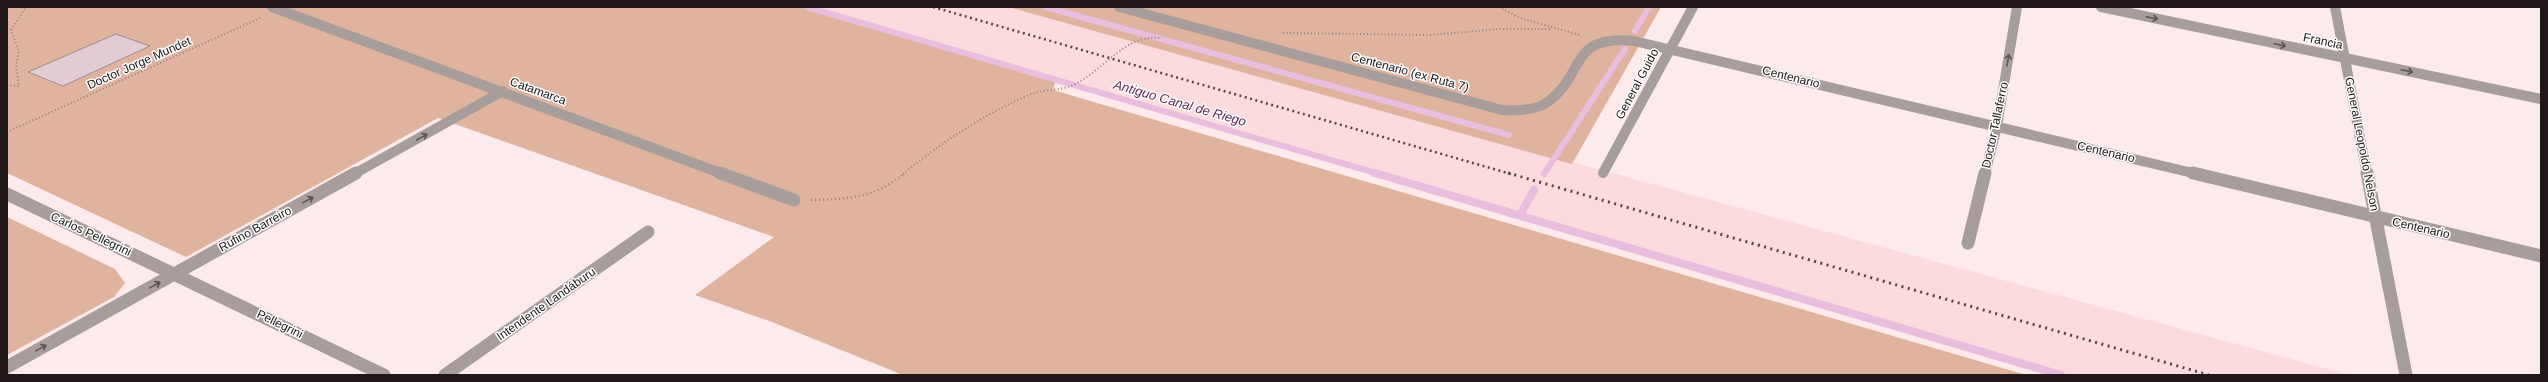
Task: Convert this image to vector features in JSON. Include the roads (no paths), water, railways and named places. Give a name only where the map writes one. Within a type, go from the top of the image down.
[{"type":"street","name":"Centenario (ex Ruta 7)","points":[[1119,7],[1502,110],[1515,110],[1549,101],[1582,56],[1599,42],[1616,39],[1671,48]]},
{"type":"street","name":"General Guido","points":[[1603,173],[1693,7]]},
{"type":"street","name":"Doctor Tallaferro","points":[[1968,243],[1997,126],[2017,7]]},
{"type":"street","name":"Francia","points":[[2101,7],[2541,99]]},
{"type":"street","name":"General Leopoldo Nelson","points":[[2335,7],[2377,218],[2406,375]]},
{"type":"street","name":"Catamarca","points":[[276,8],[794,200]]},
{"type":"street","name":"Centenario","points":[[1671,48],[2541,256]]},
{"type":"street","name":"Rufino Barreiro","points":[[7,367],[503,91]]},
{"type":"street","name":"Carlos Pellegrini","points":[[7,194],[176,273]]},
{"type":"street","name":"Intendente Landáburu","points":[[445,375],[648,232]]},
{"type":"street","name":"Pellegrini","points":[[176,273],[384,375]]},
{"type":"waterway","name":"Antiguo Canal de Riego","points":[[807,7],[1379,174]]},
{"type":"waterway","points":[[1045,7],[1509,135]]},
{"type":"waterway","name":"Antiguo Canal de Riego","points":[[1635,31],[1649,7]]},
{"type":"waterway","name":"Antiguo Canal de Riego","points":[[1544,174],[1625,49]]},
{"type":"waterway","points":[[1375,173],[2061,375]]},
{"type":"waterway","name":"Antiguo Canal de Riego","points":[[1520,215],[1534,190]]},
{"type":"railway","points":[[933,7],[1511,174]]},
{"type":"railway","points":[[1508,173],[2209,375]]}]
